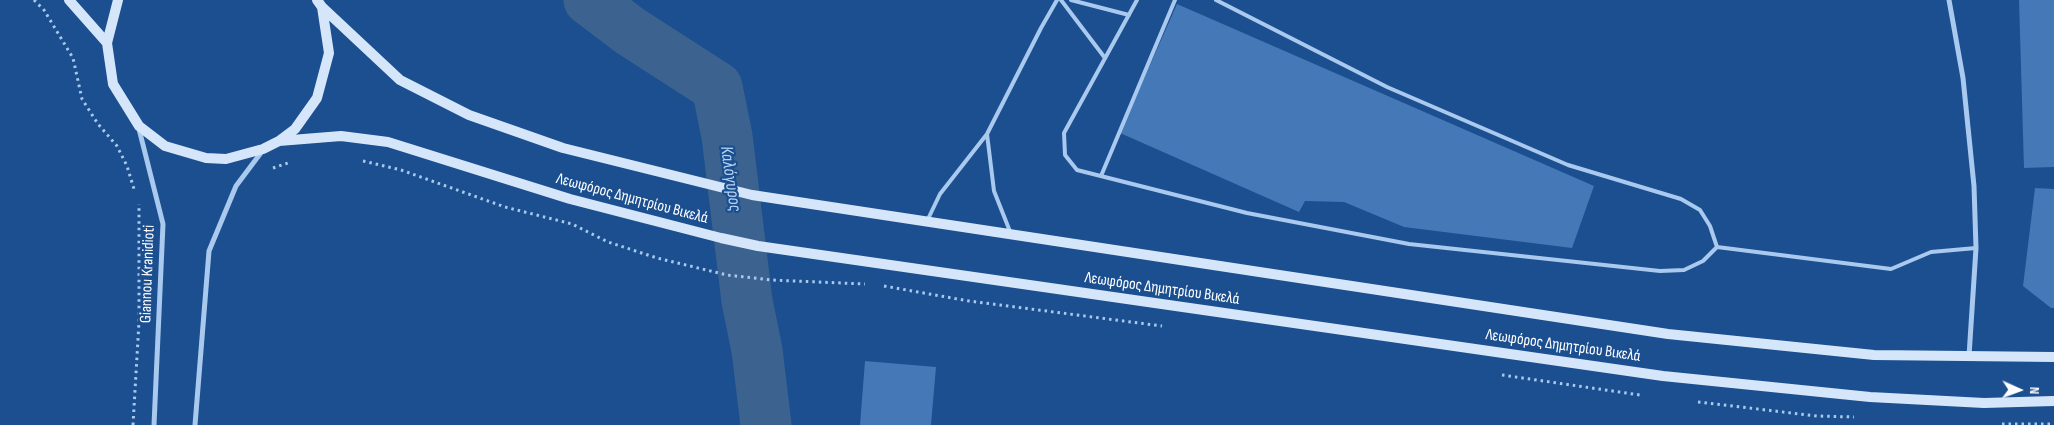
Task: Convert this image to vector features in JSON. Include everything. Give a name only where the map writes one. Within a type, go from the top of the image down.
[{"type":"main road","points":[[69,0],[107,43]]},
{"type":"main road","points":[[118,0],[107,43],[113,84],[139,126],[165,146],[206,158],[226,159],[263,149],[279,141],[294,129],[318,98],[329,52],[319,3]]},
{"type":"main road","name":"Λεωφόρος Δημητρίου Βικελά","points":[[319,3],[400,80],[469,115],[563,148],[752,195],[1668,334],[1874,355],[2054,358]]},
{"type":"main road","name":"Λεωφόρος Δημητρίου Βικελά","points":[[279,141],[341,136],[388,142],[570,199],[758,246],[1664,376],[1870,397],[1984,403],[2054,401]]},
{"type":"street","points":[[1949,0],[1964,88],[1974,186],[1976,248],[1969,356]]},
{"type":"street","name":"Giannou Kranidioti","points":[[139,126],[163,224],[154,425]]},
{"type":"street","points":[[195,425],[208,251],[236,186],[263,149]]},
{"type":"lane","points":[[927,221],[940,194],[987,134],[1057,0]]},
{"type":"lane","points":[[1061,0],[1105,58]]},
{"type":"lane","points":[[1071,0],[1129,15]]},
{"type":"lane","points":[[1137,0],[1064,133],[1065,155],[1077,170],[1247,213],[1409,244],[1660,271],[1684,270],[1703,261],[1717,247]]},
{"type":"lane","points":[[1101,176],[1175,0]]},
{"type":"lane","points":[[1216,0],[1387,87],[1568,164],[1681,198],[1700,210],[1710,226],[1717,247]]},
{"type":"lane","points":[[987,134],[994,190],[1011,234]]},
{"type":"lane","points":[[1717,247],[1890,269],[1931,252],[1976,248]]},
{"type":"path","points":[[34,0],[44,10],[73,58],[82,99],[98,124],[117,146],[127,166],[139,204],[139,322],[133,425]]},
{"type":"path","points":[[354,159],[401,170],[505,207],[572,224],[608,242],[657,258],[727,275],[771,280]]},
{"type":"path","points":[[266,171],[296,160]]},
{"type":"building","points":[[2019,0],[2054,0],[2054,167],[2024,168]]},
{"type":"building","points":[[1177,4],[1594,186],[1572,248],[1404,227],[1344,202],[1305,201],[1299,212],[1120,133]]},
{"type":"building","points":[[2035,188],[2054,189],[2054,308],[2051,308],[2023,286]]},
{"type":"building","points":[[865,361],[936,367],[931,425],[860,425]]},
{"type":"waterway","name":"Καλόγυρος","points":[[589,0],[630,31],[717,87],[727,136],[747,301],[757,350],[766,425]]}]
